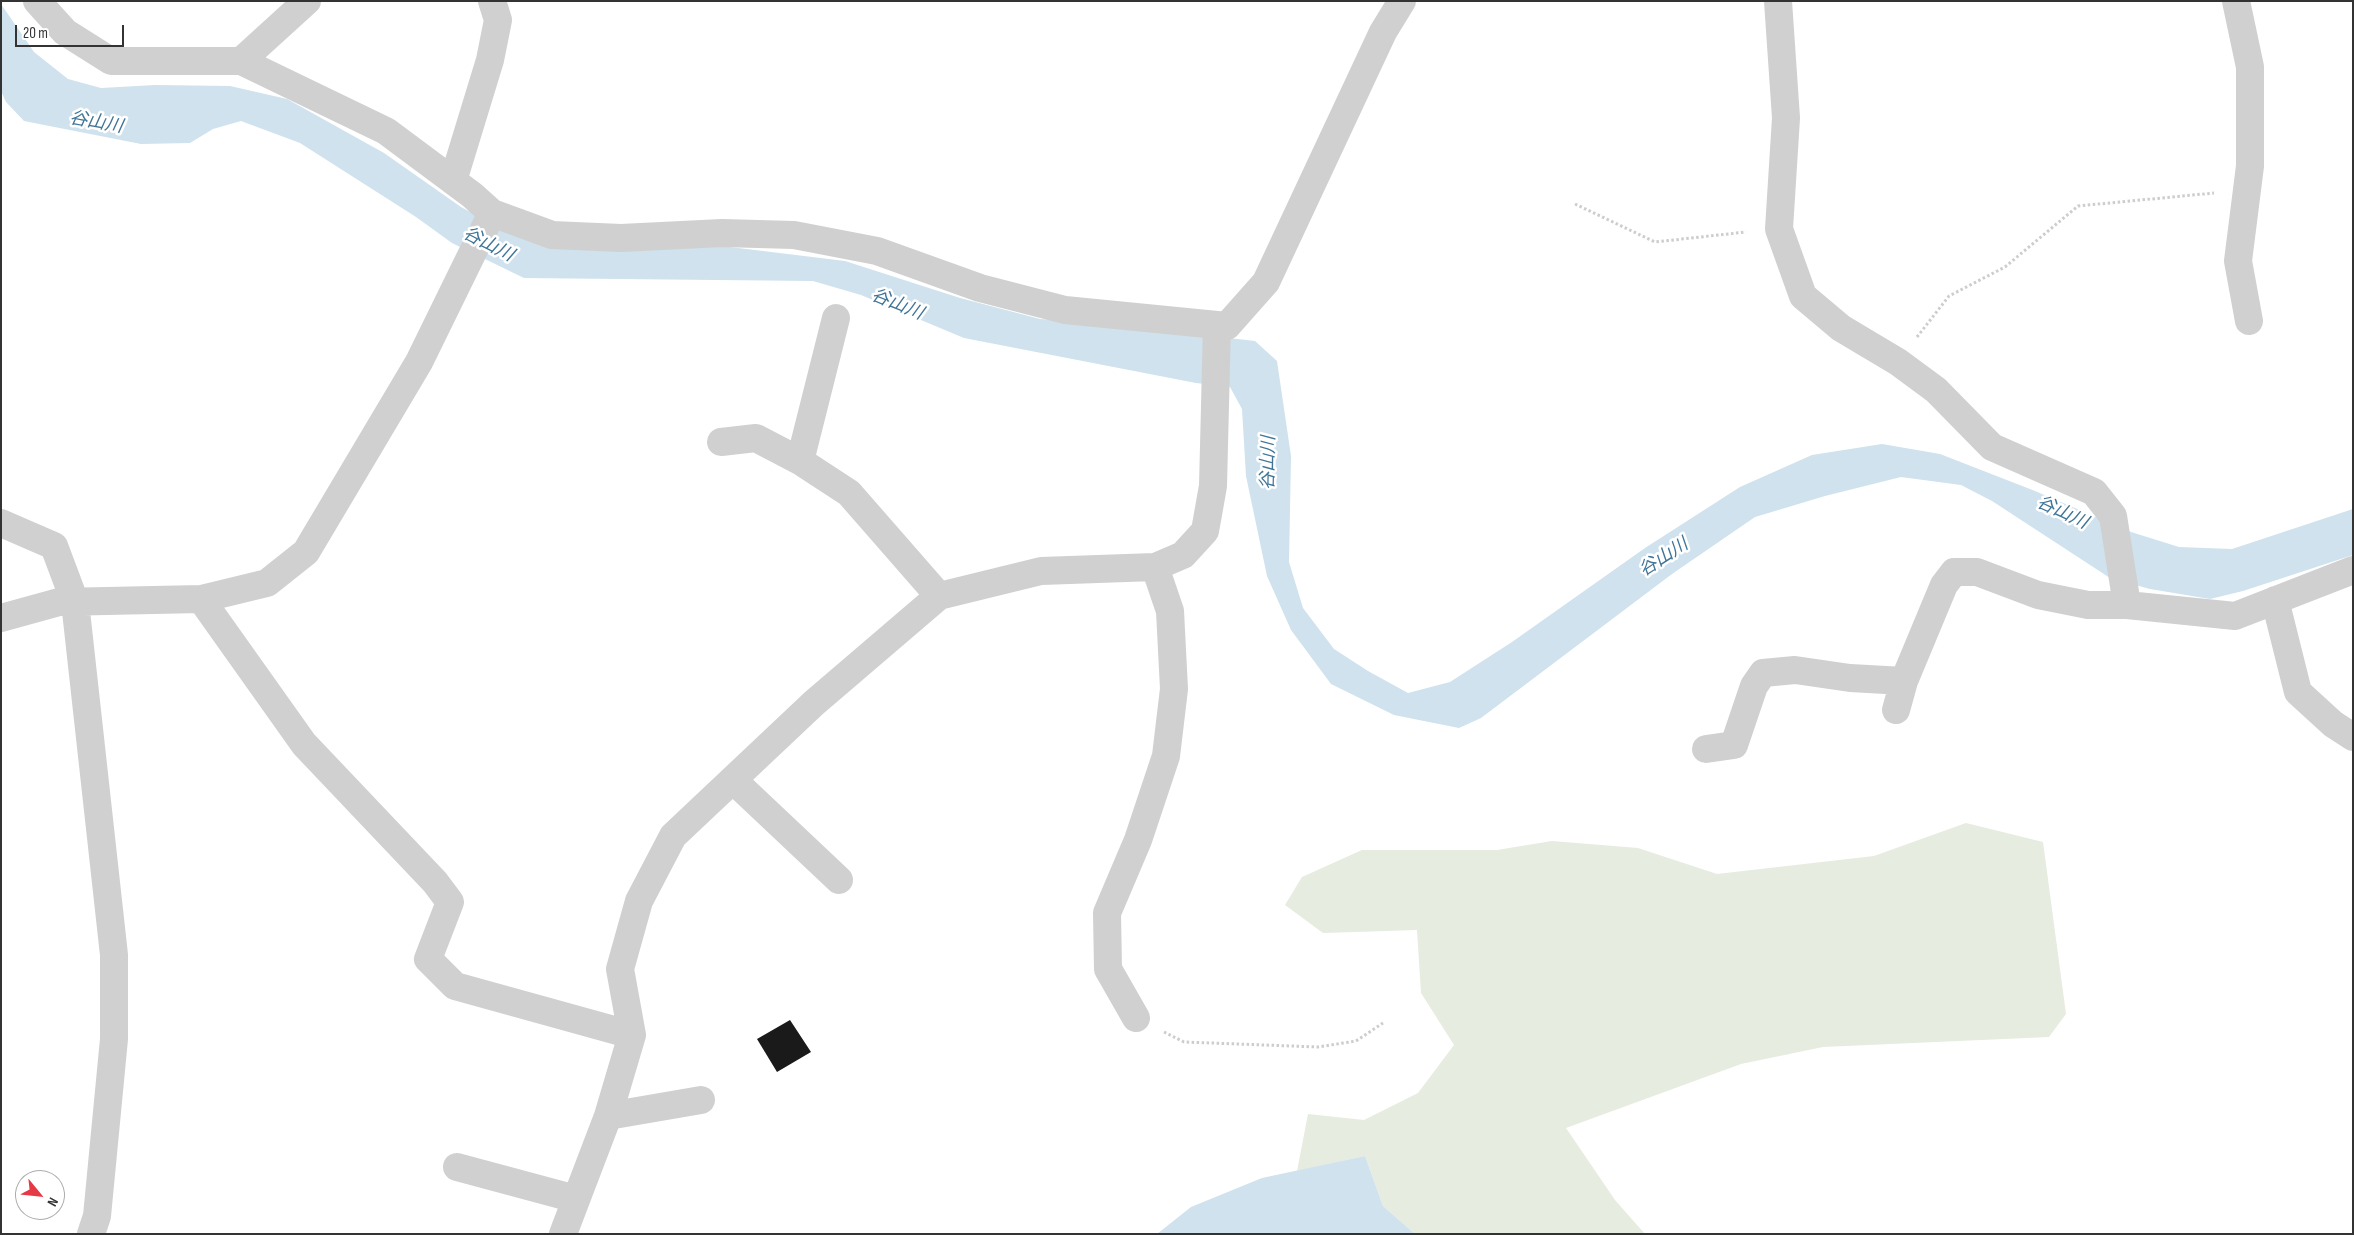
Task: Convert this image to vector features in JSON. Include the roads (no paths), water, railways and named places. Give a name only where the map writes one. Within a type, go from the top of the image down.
[{"type":"street","points":[[37,1],[65,32],[111,61],[241,61],[386,131],[492,213],[552,235],[620,238],[722,232],[794,235],[877,251],[980,288],[1065,310],[1217,326],[1227,326],[1266,282],[1383,32],[1402,1]]},
{"type":"street","points":[[241,61],[307,1]]},
{"type":"street","points":[[453,181],[493,44],[498,20],[492,1]]},
{"type":"street","points":[[1778,1],[1786,118],[1779,229],[1803,296],[1841,328],[1898,362],[1936,390],[1992,447],[2094,492],[2113,516],[2127,605]]},
{"type":"street","points":[[2236,1],[2250,67],[2250,166],[2238,261],[2249,321]]},
{"type":"street","points":[[1,618],[59,602],[201,599],[267,583],[306,552],[419,362],[492,213]]},
{"type":"street","points":[[800,461],[836,318]]},
{"type":"street","points":[[563,1234],[608,1116],[632,1035],[620,969],[638,901],[674,836],[814,703],[940,596],[1041,571],[1156,568],[1183,555],[1205,532],[1213,486],[1217,326]]},
{"type":"street","points":[[721,442],[756,438],[800,461],[849,493],[940,596]]},
{"type":"street","points":[[1,523],[54,546],[75,602],[114,955],[114,1038],[97,1216],[91,1234]]},
{"type":"street","points":[[1136,1018],[1108,969],[1106,913],[1138,840],[1166,756],[1174,679],[1170,611],[1156,568]]},
{"type":"street","points":[[1896,710],[1904,681],[1944,585],[1954,572],[1977,572],[2038,595],[2088,605],[2127,605],[2235,616],[2353,570]]},
{"type":"street","points":[[201,599],[304,744],[435,882],[450,902],[428,960],[455,986],[632,1035]]},
{"type":"street","points":[[2275,600],[2298,692],[2333,724],[2353,737]]},
{"type":"street","points":[[1706,749],[1734,745],[1754,686],[1763,673],[1795,670],[1850,678],[1904,681]]},
{"type":"street","points":[[733,780],[839,880]]},
{"type":"street","points":[[608,1116],[701,1100]]},
{"type":"street","points":[[457,1167],[576,1199]]},
{"type":"water","name":"谷山川","points":[[1,4],[34,52],[68,79],[101,88],[155,85],[230,86],[287,99],[384,153],[461,207],[503,230],[730,247],[845,261],[960,298],[1040,319],[1085,322],[1255,341],[1277,361],[1291,456],[1289,562],[1303,608],[1334,649],[1368,671],[1408,693],[1450,682],[1512,642],[1645,548],[1740,487],[1812,455],[1882,444],[1940,454],[2035,491],[2131,532],[2179,547],[2232,549],[2353,509],[2353,555],[2243,591],[2210,599],[2150,589],[2110,578],[1992,501],[1961,485],[1901,477],[1825,496],[1755,517],[1672,574],[1481,718],[1459,728],[1394,715],[1331,684],[1291,630],[1267,576],[1246,476],[1242,409],[1230,387],[1196,383],[964,338],[861,295],[813,281],[524,278],[452,243],[416,217],[300,143],[241,121],[213,129],[190,143],[141,144],[24,121],[6,102],[1,91]]},
{"type":"water","points":[[1365,1156],[1383,1206],[1415,1234],[1157,1234],[1191,1207],[1262,1178]]}]
